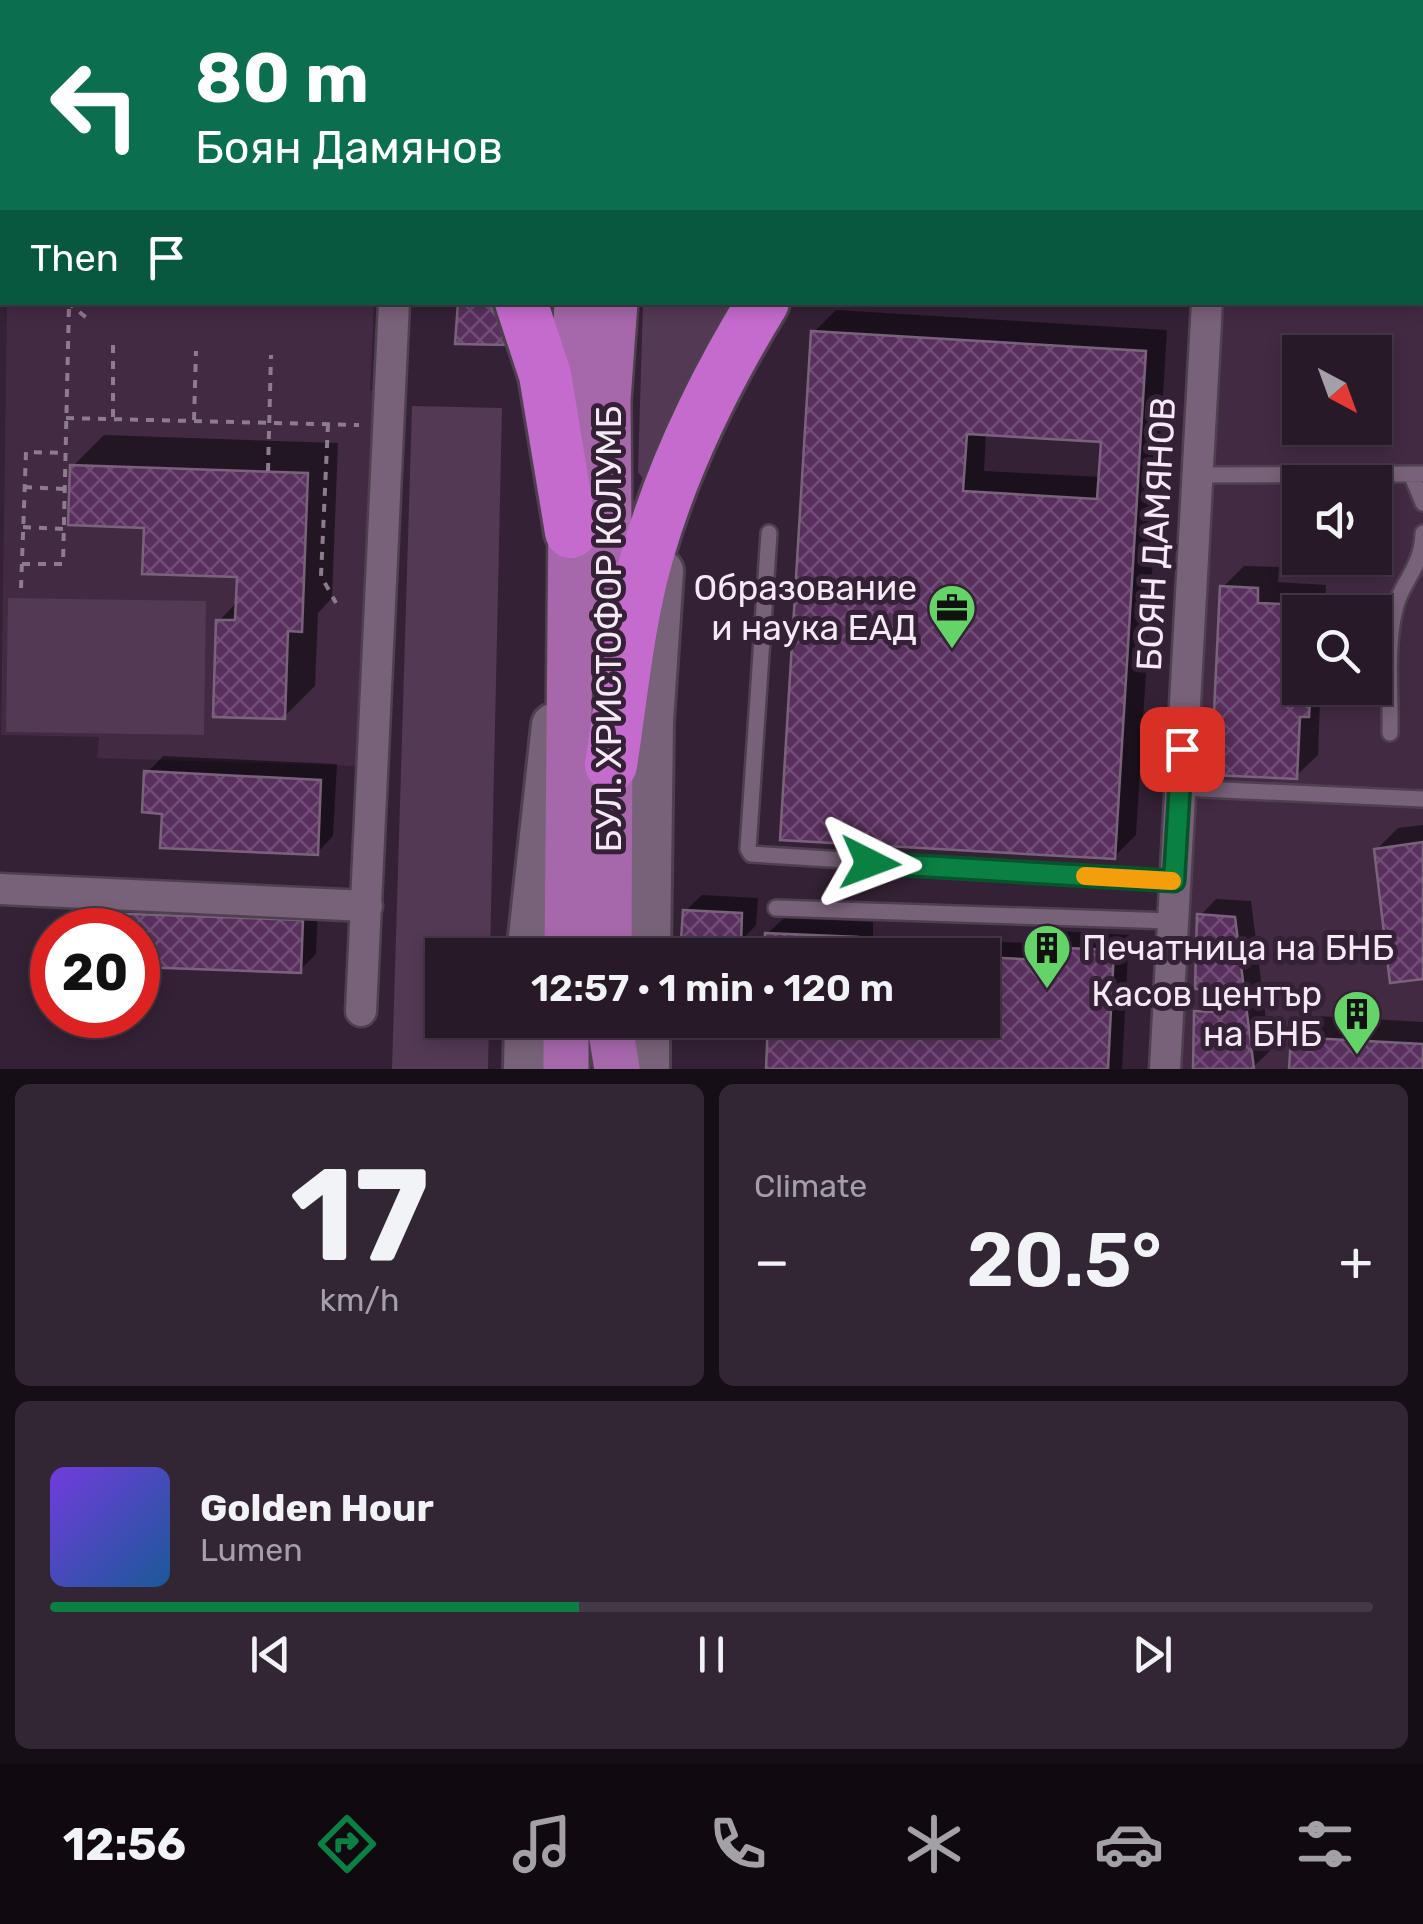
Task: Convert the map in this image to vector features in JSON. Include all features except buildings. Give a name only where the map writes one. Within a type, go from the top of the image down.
[{"type":"highway","points":[[523,305],[545,375],[571,532]]},
{"type":"highway","points":[[611,766],[636,602],[672,479],[722,371],[761,305]]},
{"type":"main road","name":"БУЛ. ХРИСТОФОР КОЛУМБ","points":[[530,938],[570,591],[578,305]]},
{"type":"main road","name":"БУЛ. ХРИСТОФОР КОЛУМБ","points":[[609,938],[608,400],[615,305]]},
{"type":"main road","name":"БУЛ. ХРИСТОФОР КОЛУМБ","points":[[649,938],[652,721],[672,479]]},
{"type":"main road","points":[[567,938],[570,591]]},
{"type":"main road","points":[[525,1069],[526,1038]]},
{"type":"main road","points":[[566,1038],[566,1069]]},
{"type":"main road","points":[[608,1069],[609,1038]]},
{"type":"main road","points":[[612,1038],[616,1069]]},
{"type":"main road","points":[[648,1038],[648,1069]]},
{"type":"street","points":[[361,1011],[394,305]]},
{"type":"street","name":"БОЯН ДАМЯНОВ","points":[[1165,1069],[1207,305]]},
{"type":"street","points":[[0,889],[367,906]]},
{"type":"lane","points":[[1195,475],[1417,474],[1423,503]]},
{"type":"lane","points":[[769,533],[748,848],[751,854],[1174,881]]},
{"type":"lane","points":[[1390,733],[1392,626],[1400,593],[1422,556],[1423,534]]},
{"type":"lane","points":[[1180,788],[1423,799]]},
{"type":"lane","points":[[776,908],[1172,920]]},
{"type":"path","points":[[22,564],[63,564],[68,305]]},
{"type":"path","points":[[71,305],[88,318]]},
{"type":"path","points":[[113,344],[114,419]]},
{"type":"path","points":[[194,420],[196,350]]},
{"type":"path","points":[[268,472],[272,355]]},
{"type":"path","points":[[66,418],[359,424]]},
{"type":"path","points":[[328,424],[322,576],[336,603]]},
{"type":"path","points":[[20,588],[26,452],[66,453]]},
{"type":"path","points":[[24,487],[64,488]]},
{"type":"path","points":[[23,527],[64,529]]},
{"type":"shaded area","points":[[7,305],[374,305],[370,391],[380,392],[356,766],[97,758],[99,737],[1,735]]},
{"type":"shaded area","points":[[643,305],[740,305],[643,479],[638,472]]},
{"type":"shaded area","points":[[1208,305],[1423,305],[1423,1069],[1166,1069]]},
{"type":"shaded area","points":[[412,406],[502,408],[490,938],[425,938],[425,1038],[489,1038],[488,1069],[392,1069]]},
{"type":"shaded area","points":[[8,598],[206,601],[204,735],[6,732]]},
{"type":"slow traffic","points":[[1085,876],[1172,881]]},
{"type":"place","name":"Образование и наука ЕАД","points":[[952,650]]},
{"type":"place","name":"Печатница на БНБ","points":[[1047,990]]},
{"type":"place","name":"Касов център на БНБ","points":[[1357,1056]]},
{"type":"route","points":[[870,863],[1174,881],[1182,749]]}]
